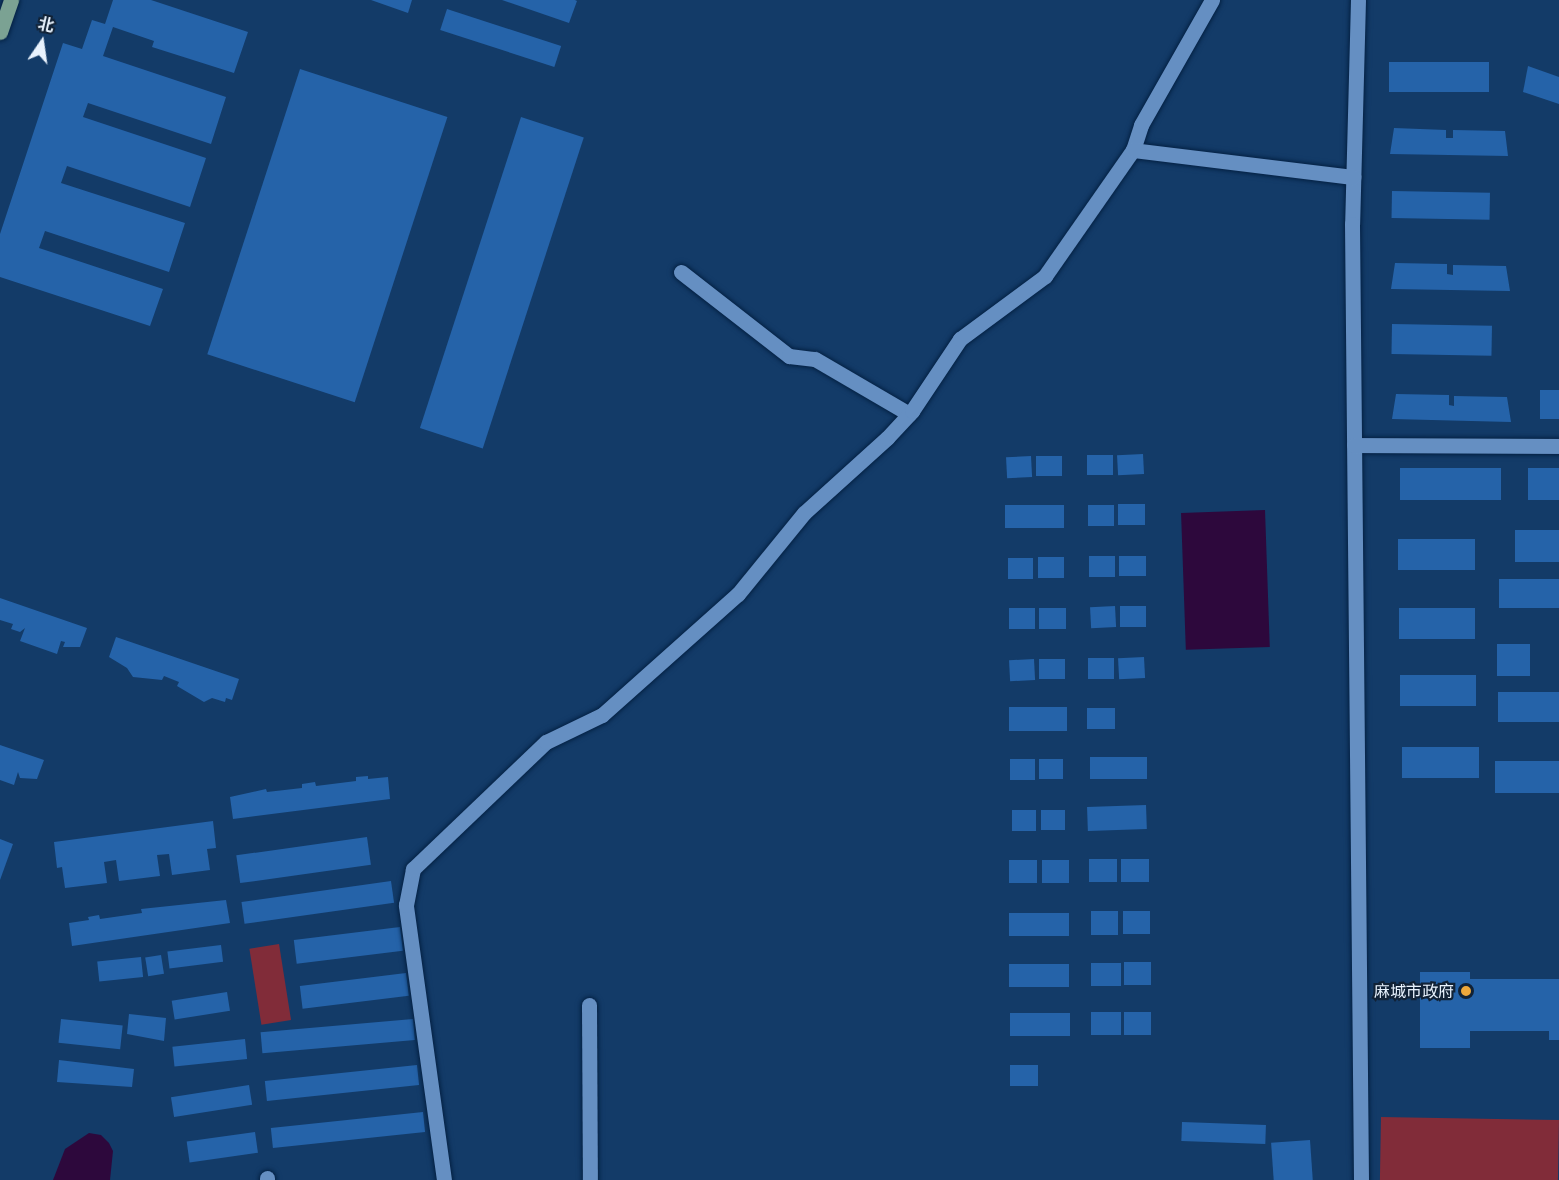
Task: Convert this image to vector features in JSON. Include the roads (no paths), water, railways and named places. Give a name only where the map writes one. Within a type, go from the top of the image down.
[{"type":"main road","points":[[0,32],[11,0]]},
{"type":"street","points":[[444,1180],[406,906],[413,869],[546,742],[602,714],[708,623],[786,538],[804,513],[909,414],[960,339],[1045,276],[1133,150],[1141,125],[1212,0]]},
{"type":"street","points":[[1358,0],[1353,177],[1361,1180]]},
{"type":"street","points":[[1133,150],[1353,177]]},
{"type":"street","points":[[681,272],[789,356],[815,359],[909,414]]},
{"type":"street","points":[[1354,445],[1559,446]]},
{"type":"street","points":[[589,1005],[590,1180]]},
{"type":"place","name":"麻城市政府","points":[[1466,991]]}]
